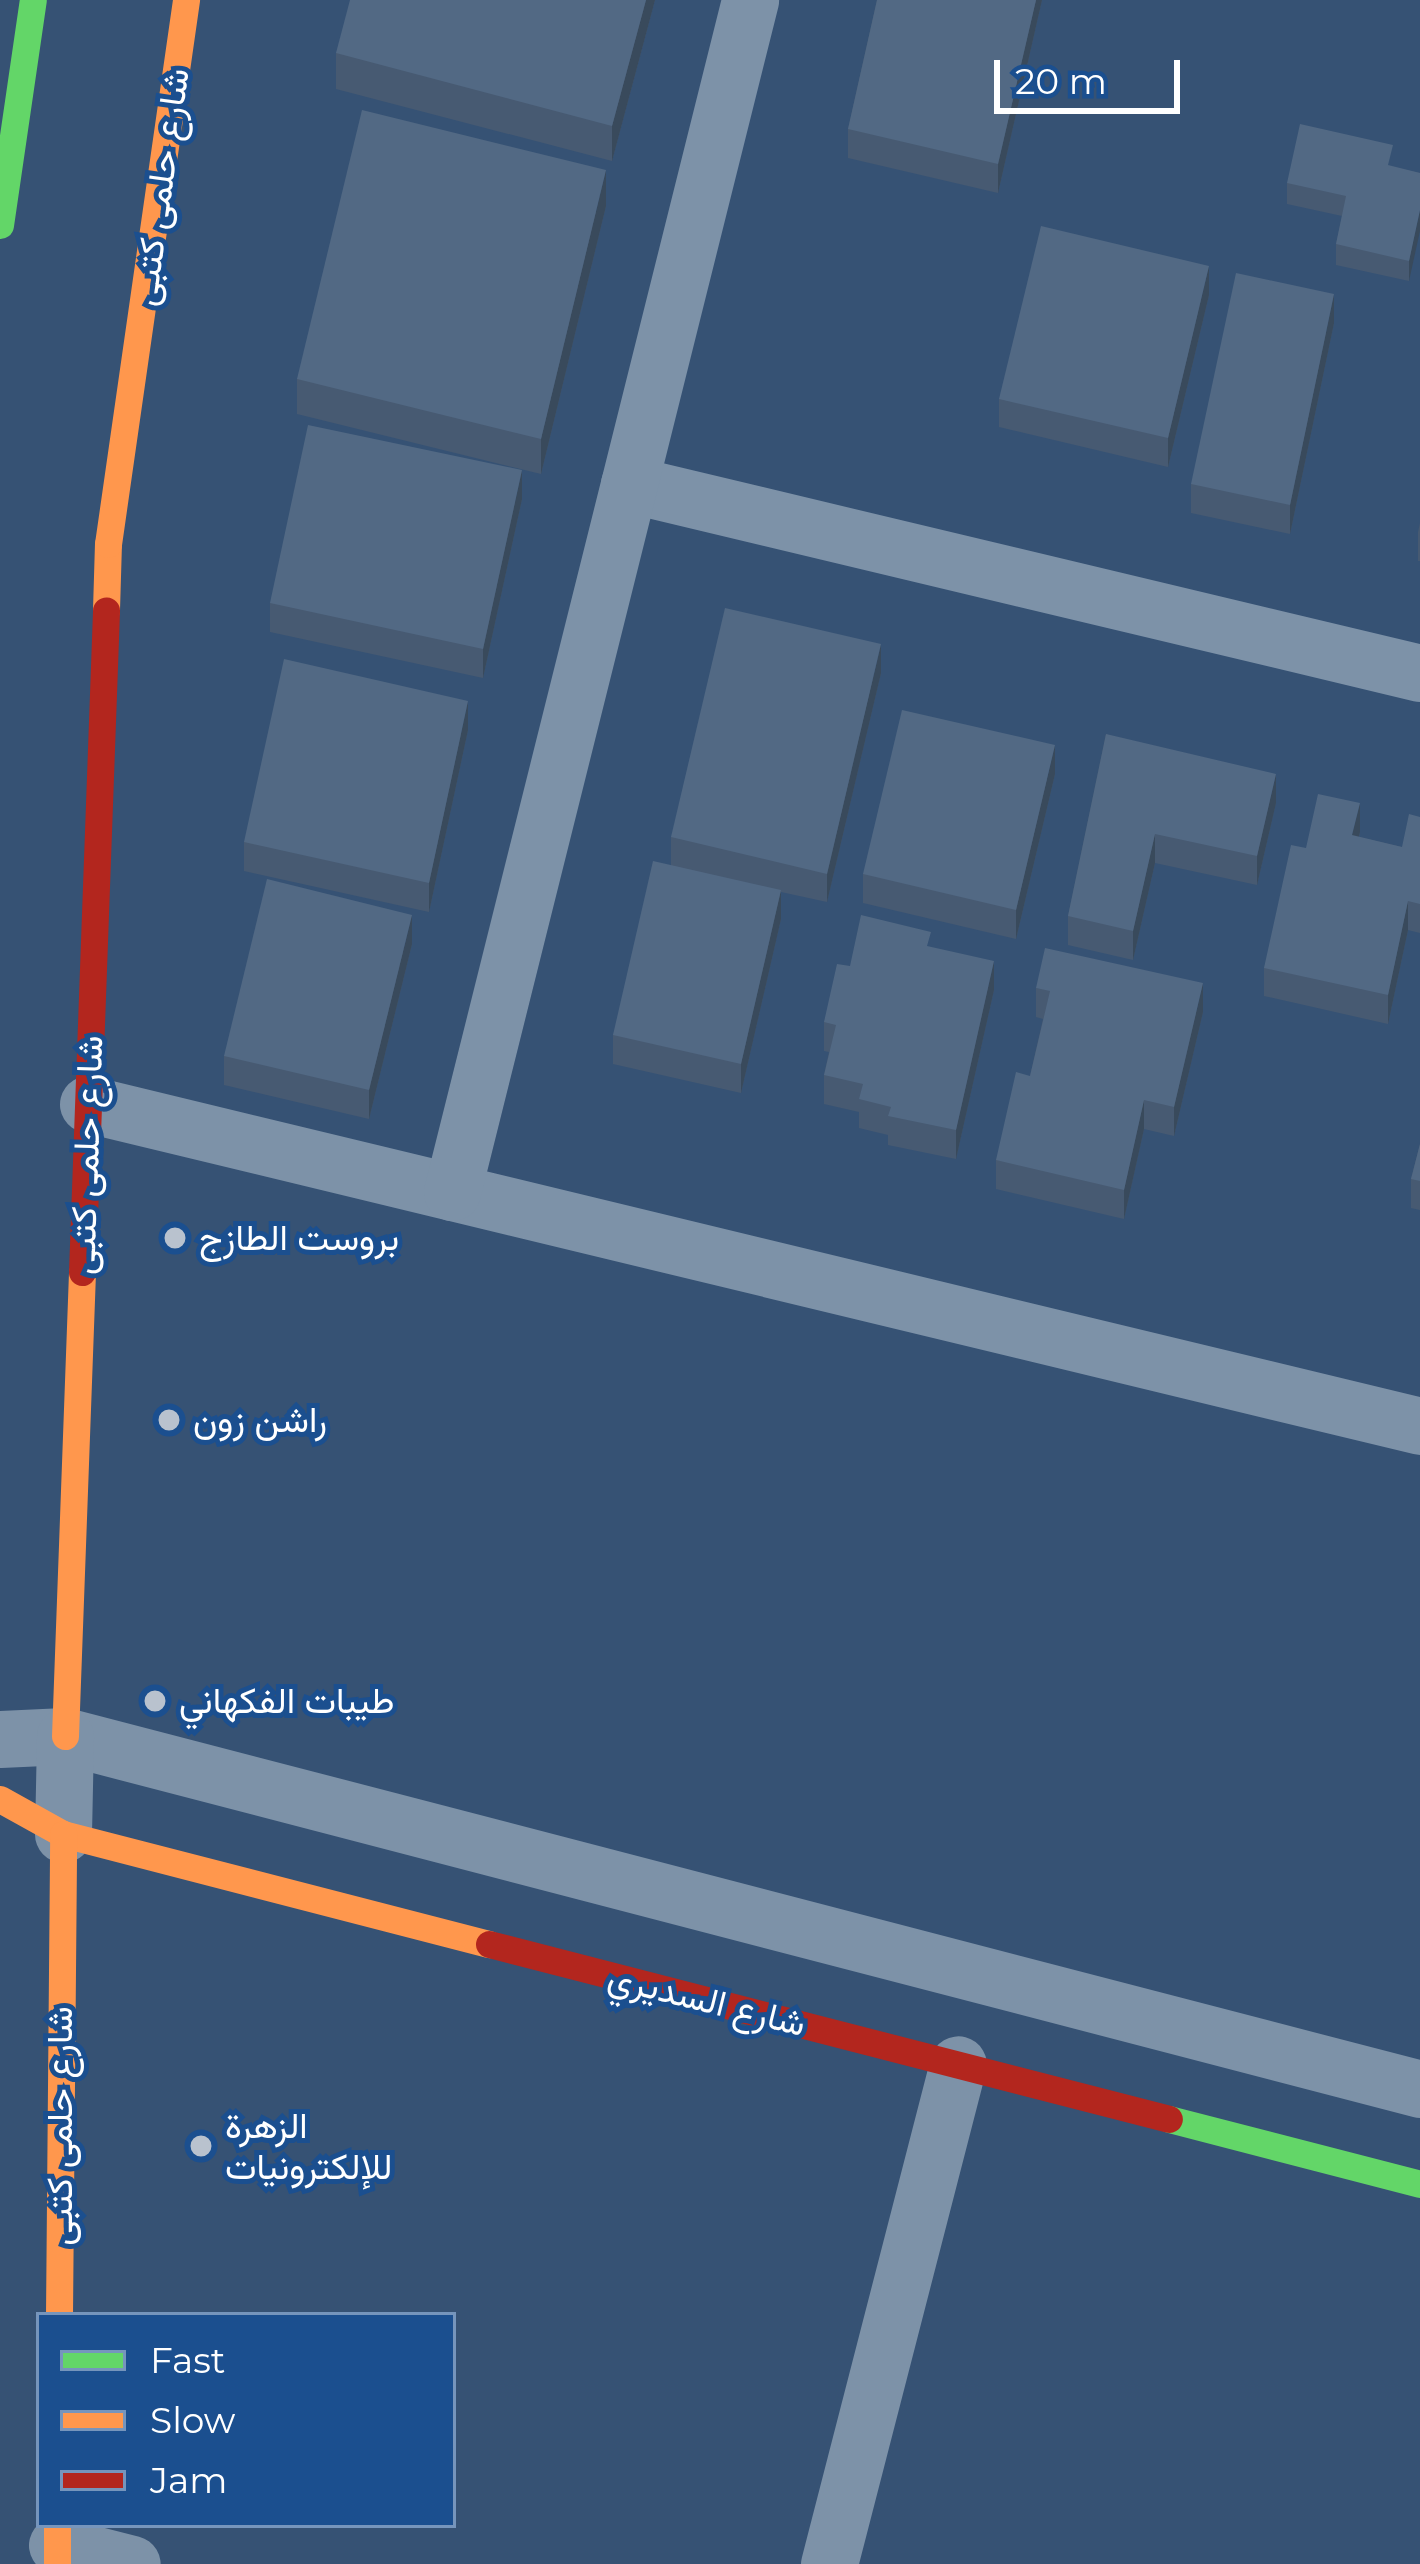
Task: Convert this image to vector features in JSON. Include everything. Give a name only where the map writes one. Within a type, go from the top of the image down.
[{"type":"street","points":[[0,225],[33,0]]},
{"type":"street","name":"شارع حلمى كتبى","points":[[59,2312],[62,1834],[108,544],[187,0]]},
{"type":"street","points":[[452,1192],[750,0]]},
{"type":"street","points":[[629,484],[1420,674]]},
{"type":"street","points":[[88,1104],[1420,1426]]},
{"type":"street","points":[[0,1738],[65,1736],[1420,2089]]},
{"type":"street","name":"شارع السديري","points":[[0,1799],[62,1834],[1420,2184]]},
{"type":"street","points":[[830,2564],[958,2065]]},
{"type":"street","points":[[57,2545],[132,2564]]},
{"type":"building","points":[[350,0],[646,0],[612,126],[336,53]]},
{"type":"building","points":[[877,0],[1036,0],[998,164],[848,129]]},
{"type":"building","points":[[362,110],[606,170],[541,439],[297,379]]},
{"type":"building","points":[[1300,124],[1393,145],[1388,165],[1420,173],[1420,210],[1409,261],[1336,244],[1346,196],[1287,183]]},
{"type":"building","points":[[1041,226],[1209,266],[1168,438],[999,399]]},
{"type":"building","points":[[1236,273],[1334,294],[1290,505],[1191,484]]},
{"type":"building","points":[[308,425],[522,470],[483,649],[270,603]]},
{"type":"building","points":[[725,608],[881,644],[827,874],[671,837]]},
{"type":"building","points":[[284,659],[468,701],[429,883],[244,842]]},
{"type":"building","points":[[902,710],[1055,745],[1016,910],[863,874]]},
{"type":"building","points":[[1106,734],[1276,774],[1257,856],[1155,834],[1133,931],[1068,916]]},
{"type":"building","points":[[1318,794],[1360,803],[1352,835],[1402,847],[1409,814],[1420,817],[1420,904],[1408,901],[1388,995],[1264,968],[1291,845],[1306,848]]},
{"type":"building","points":[[653,861],[781,890],[741,1064],[613,1035]]},
{"type":"building","points":[[267,879],[412,915],[369,1090],[224,1056]]},
{"type":"building","points":[[861,915],[931,932],[927,946],[994,961],[956,1130],[888,1116],[891,1107],[859,1099],[863,1084],[824,1075],[836,1025],[824,1022],[837,964],[850,966]]},
{"type":"building","points":[[1045,948],[1203,983],[1174,1107],[1144,1100],[1124,1190],[996,1160],[1016,1072],[1030,1076],[1050,991],[1036,988]]},
{"type":"building","points":[[1420,1144],[1420,1181],[1411,1179]]},
{"type":"traffic: fast","points":[[0,225],[33,0]]},
{"type":"traffic: fast","points":[[1169,2119],[1420,2184]]},
{"type":"traffic: slow","points":[[106,610],[108,544],[186,0]]},
{"type":"traffic: slow","points":[[65,1736],[82,1272]]},
{"type":"traffic: slow","points":[[0,1799],[63,1834],[489,1944]]},
{"type":"traffic: slow","points":[[59,2312],[63,1834]]},
{"type":"traffic: slow","points":[[57,2528],[57,2564]]},
{"type":"traffic: jam","points":[[82,1272],[106,610]]},
{"type":"traffic: jam","points":[[489,1944],[1169,2119]]},
{"type":"place","name":"بروست الطازج","points":[[175,1238]]},
{"type":"place","name":"راشن زون","points":[[169,1420]]},
{"type":"place","name":"طيبات الفكهاني","points":[[155,1701]]},
{"type":"place","name":"الزهرة للإلكترونيات","points":[[201,2146]]}]
